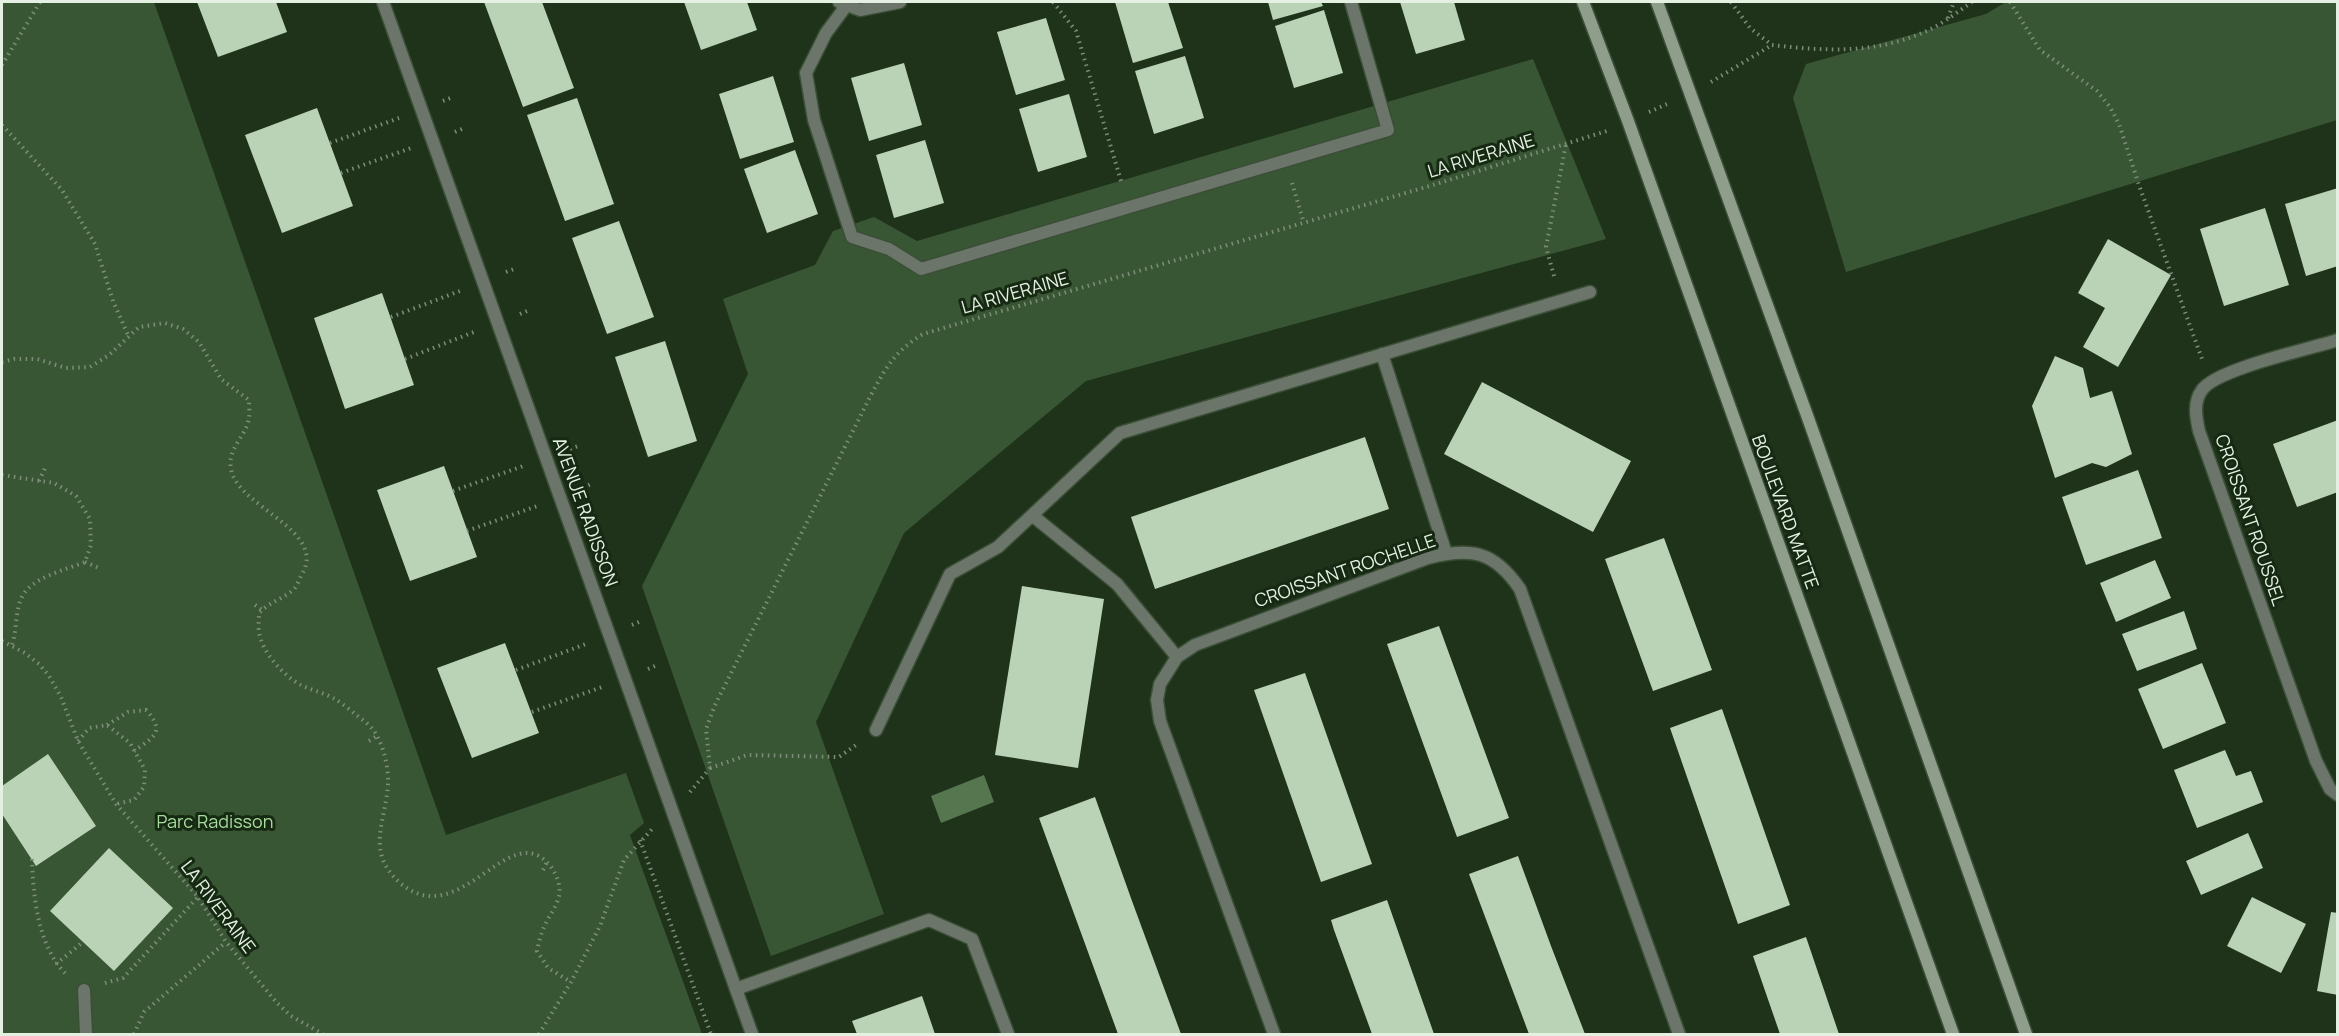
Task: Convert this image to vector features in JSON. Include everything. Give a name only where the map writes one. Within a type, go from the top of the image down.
[{"type":"main road","name":"BOULEVARD MATTE","points":[[1583,2],[1628,122],[1953,1035]]},
{"type":"main road","points":[[1657,2],[1812,429],[2026,1035]]},
{"type":"street","name":"AVENUE RADISSON","points":[[383,2],[752,1035]]},
{"type":"street","points":[[900,2],[860,10],[843,4],[806,73],[814,120],[852,237],[889,249],[921,269],[1388,130],[1352,2]]},
{"type":"street","points":[[876,730],[950,574],[998,547],[1120,433],[1590,291]]},
{"type":"street","name":"CROISSANT ROUSSEL","points":[[2337,340],[2218,376],[2200,392],[2196,402],[2199,431],[2316,761],[2330,789],[2337,795]]},
{"type":"street","points":[[1382,354],[1446,553]]},
{"type":"street","points":[[1033,516],[1117,584],[1177,657]]},
{"type":"street","name":"CROISSANT ROCHELLE","points":[[1274,1035],[1160,721],[1157,700],[1160,684],[1177,657],[1214,636],[1428,558],[1446,553],[1468,553],[1490,558],[1508,571],[1520,589],[1679,1035]]},
{"type":"street","points":[[736,989],[929,920],[972,939],[1008,1035]]},
{"type":"street","points":[[84,990],[86,1035]]},
{"type":"path","points":[[2,65],[40,2]]},
{"type":"path","points":[[1053,2],[1076,31],[1122,187]]},
{"type":"path","points":[[1731,2],[1750,28],[1772,45],[1833,50],[1885,46],[1923,33],[1972,2]]},
{"type":"path","points":[[1948,18],[1954,2]]},
{"type":"path","points":[[2010,2],[2040,50],[2097,91],[2110,107],[2119,124],[2203,361]]},
{"type":"path","points":[[1710,83],[1772,45]]},
{"type":"path","points":[[330,143],[453,97]]},
{"type":"path","points":[[1645,114],[1670,102]]},
{"type":"path","points":[[2,125],[62,190],[84,226],[94,244],[113,301],[128,335]]},
{"type":"path","points":[[341,173],[464,128]]},
{"type":"path","name":"LA RIVERAINE","points":[[710,768],[706,729],[715,705],[871,394],[890,360],[900,350],[923,334],[1304,223],[1605,131]]},
{"type":"path","points":[[1561,300],[1546,247],[1566,144]]},
{"type":"path","points":[[1285,161],[1304,223]]},
{"type":"path","points":[[391,317],[514,269]]},
{"type":"path","points":[[405,359],[529,310]]},
{"type":"path","points":[[2,362],[14,359],[37,359],[66,368],[90,367],[109,355],[139,327],[165,323],[183,329],[200,342],[221,380],[249,400],[249,420],[232,450],[228,470],[262,507],[277,516],[292,530],[305,549],[305,569],[293,590],[270,602],[259,613],[259,631],[270,657],[298,683],[320,690],[333,698],[367,723],[377,736],[384,753],[388,782],[380,830],[381,854],[399,881],[423,894],[460,892],[508,856],[526,852],[544,857],[558,876],[559,897],[535,950],[548,968],[571,981]]},
{"type":"path","points":[[453,491],[578,446]]},
{"type":"path","points":[[39,481],[45,468]]},
{"type":"path","points":[[2,475],[54,483],[76,496],[90,519],[91,545],[85,562]]},
{"type":"path","points":[[467,531],[591,484]]},
{"type":"path","points":[[12,645],[17,631],[17,615],[21,597],[35,583],[85,562],[99,568]]},
{"type":"path","points":[[290,592],[293,598]]},
{"type":"path","points":[[255,605],[262,610]]},
{"type":"path","points":[[516,670],[641,621]]},
{"type":"path","name":"LA RIVERAINE","points":[[2,641],[12,645],[39,664],[49,676],[61,697],[78,741],[116,804],[198,897],[226,942],[277,1003],[291,1016],[323,1035]]},
{"type":"path","points":[[532,712],[657,665]]},
{"type":"path","points":[[78,741],[89,728],[107,724],[128,712],[146,710],[155,720],[157,730],[153,738],[135,751]]},
{"type":"path","points":[[107,724],[130,743],[145,770],[144,787],[134,800],[116,804]]},
{"type":"path","points":[[699,783],[710,768],[747,755],[840,757],[876,730]]},
{"type":"path","points":[[369,741],[377,736]]},
{"type":"path","points":[[371,828],[380,830]]},
{"type":"path","points":[[539,1035],[600,926],[624,860],[647,833]]},
{"type":"path","points":[[640,840],[711,1035]]},
{"type":"path","points":[[32,859],[39,924],[56,964],[82,942]]},
{"type":"path","points":[[543,870],[547,862]]},
{"type":"path","points":[[123,978],[198,897]]},
{"type":"path","points":[[134,1035],[144,1012],[226,942]]},
{"type":"green space","name":"Parc Radisson","points":[[2,2],[154,2],[446,835],[626,773],[644,823],[630,835],[702,1034],[2,1034]]},
{"type":"green space","points":[[2006,2],[2337,2],[2337,120],[1846,272],[1793,98],[1806,64],[1986,14]]},
{"type":"green space","points":[[1533,59],[1606,239],[1086,381],[904,533],[816,722],[884,914],[771,956],[642,586],[748,374],[723,299],[815,265],[833,231],[874,217],[917,241]]},
{"type":"shaded area","points":[[984,775],[994,802],[941,823],[931,796]]},
{"type":"building","points":[[197,2],[276,2],[287,32],[218,57]]},
{"type":"building","points":[[484,2],[542,2],[574,88],[523,107]]},
{"type":"building","points":[[684,2],[747,2],[757,30],[701,50]]},
{"type":"building","points":[[1115,2],[1168,2],[1183,48],[1133,63]]},
{"type":"building","points":[[1268,2],[1321,2],[1323,6],[1273,20]]},
{"type":"building","points":[[1400,2],[1454,2],[1465,40],[1416,54]]},
{"type":"building","points":[[1324,10],[1343,73],[1294,88],[1275,26]]},
{"type":"building","points":[[1046,18],[1065,80],[1016,95],[997,32]]},
{"type":"building","points":[[1185,56],[1204,118],[1154,134],[1135,71]]},
{"type":"building","points":[[904,63],[922,125],[869,141],[851,78]]},
{"type":"building","points":[[773,76],[794,142],[740,159],[719,94]]},
{"type":"building","points":[[1069,94],[1087,157],[1038,172],[1019,109]]},
{"type":"building","points":[[577,98],[614,204],[565,221],[527,115]]},
{"type":"building","points":[[317,108],[353,206],[282,233],[245,135]]},
{"type":"building","points":[[925,140],[944,203],[894,218],[876,155]]},
{"type":"building","points":[[795,150],[818,214],[767,233],[744,169]]},
{"type":"building","points":[[2338,188],[2338,266],[2306,276],[2285,204]]},
{"type":"building","points":[[2265,208],[2289,285],[2224,306],[2200,229]]},
{"type":"building","points":[[619,221],[654,317],[607,334],[572,238]]},
{"type":"building","points":[[2108,239],[2171,275],[2118,367],[2083,347],[2105,308],[2078,293]]},
{"type":"building","points":[[382,293],[414,385],[345,409],[314,318]]},
{"type":"building","points":[[665,341],[697,441],[648,457],[615,357]]},
{"type":"building","points":[[2055,356],[2083,368],[2090,398],[2112,391],[2132,454],[2106,467],[2092,463],[2055,478],[2032,406]]},
{"type":"building","points":[[1482,382],[1631,461],[1593,532],[1444,454]]},
{"type":"building","points":[[2338,420],[2338,492],[2297,507],[2273,444]]},
{"type":"building","points":[[1365,437],[1389,509],[1155,589],[1131,517]]},
{"type":"building","points":[[444,466],[477,557],[410,581],[377,490]]},
{"type":"building","points":[[2138,470],[2162,538],[2086,565],[2062,497]]},
{"type":"building","points":[[1664,538],[1712,670],[1653,691],[1605,559]]},
{"type":"building","points":[[2155,560],[2171,598],[2116,622],[2100,583]]},
{"type":"building","points":[[1022,586],[1104,599],[1078,768],[995,755]]},
{"type":"building","points":[[2184,611],[2197,649],[2137,671],[2122,634]]},
{"type":"building","points":[[1439,626],[1509,818],[1457,837],[1387,644]]},
{"type":"building","points":[[505,643],[539,733],[472,758],[437,668]]},
{"type":"building","points":[[2202,663],[2226,723],[2163,749],[2138,689]]},
{"type":"building","points":[[1305,673],[1372,864],[1321,882],[1254,690]]},
{"type":"building","points":[[1722,709],[1790,905],[1738,924],[1670,728]]},
{"type":"building","points":[[2225,750],[2236,776],[2251,771],[2263,802],[2197,828],[2174,770]]},
{"type":"building","points":[[48,754],[96,826],[36,866],[2,814],[2,786]]},
{"type":"building","points":[[1095,797],[1181,1034],[1118,1034],[1039,818]]},
{"type":"building","points":[[2248,833],[2263,868],[2201,895],[2186,861]]},
{"type":"building","points":[[109,848],[173,908],[114,971],[50,911]]},
{"type":"building","points":[[1518,856],[1585,1034],[1529,1034],[1469,874]]},
{"type":"building","points":[[2252,897],[2306,924],[2281,973],[2227,946]]},
{"type":"building","points":[[1387,900],[1434,1034],[1372,1034],[1334,930],[1331,920]]},
{"type":"building","points":[[2331,912],[2338,913],[2338,995],[2317,991]]},
{"type":"building","points":[[1806,937],[1839,1034],[1780,1034],[1753,956]]},
{"type":"building","points":[[922,996],[935,1034],[857,1034],[852,1021]]}]
